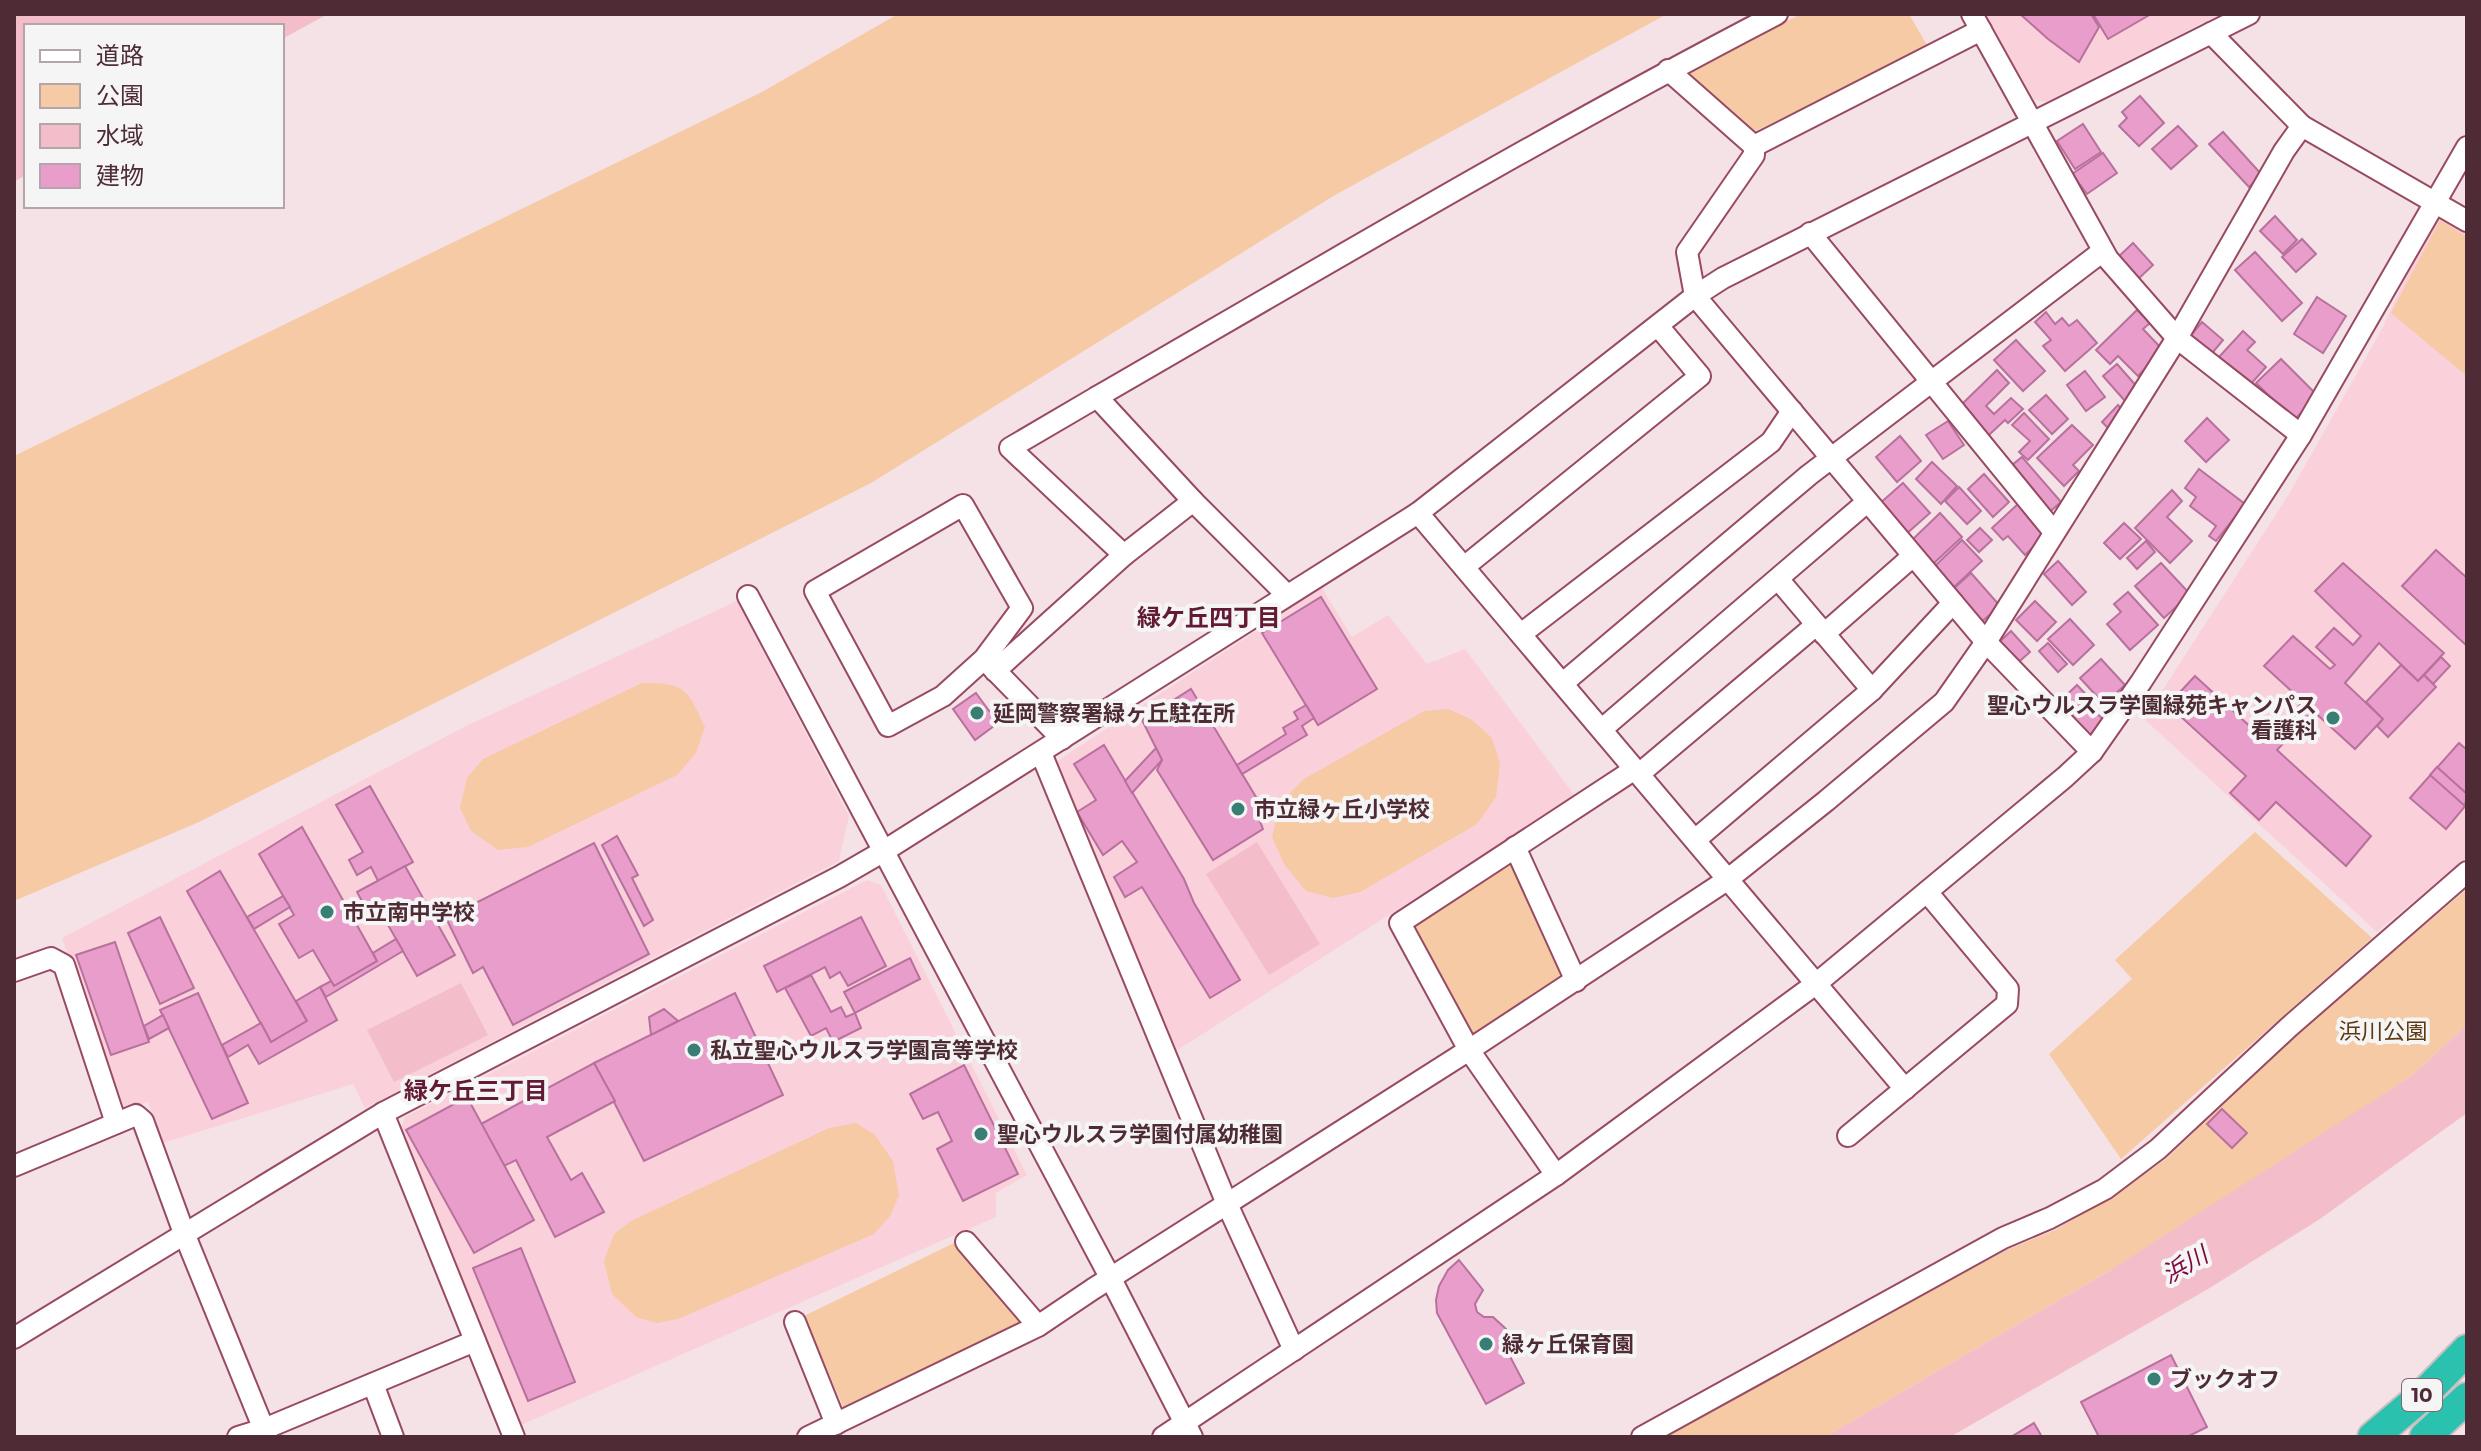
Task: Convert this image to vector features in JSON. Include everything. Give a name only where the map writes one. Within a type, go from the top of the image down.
[{"type":"highway","name":"10","points":[[2373,1437],[2424,1394],[2467,1350]]},
{"type":"highway","name":"10","points":[[2425,1437],[2467,1398]]},
{"type":"street","points":[[1124,555],[1010,448],[1514,156],[1668,70],[1777,14]]},
{"type":"street","points":[[14,1338],[383,1113],[884,851],[1418,513],[1695,296],[1723,278],[2249,14]]},
{"type":"street","points":[[1754,146],[1976,22],[2092,226],[2103,251],[2177,338],[2301,435]]},
{"type":"street","points":[[2211,33],[2302,126],[2467,221]]},
{"type":"street","points":[[1668,70],[1754,146],[1754,155],[1687,252],[1695,296],[1986,642],[2092,752]]},
{"type":"street","points":[[808,1437],[1038,1326],[1576,981],[1727,880],[1944,702],[1986,642],[2177,338],[2284,151],[2302,126]]},
{"type":"street","points":[[1163,1437],[1188,1430],[1294,1350],[1556,1175],[1817,983],[2092,752],[2301,435],[2467,147]]},
{"type":"street","points":[[1810,233],[2054,532]]},
{"type":"street","points":[[1563,683],[1831,459],[2103,251]]},
{"type":"street","points":[[1464,567],[1700,376],[1658,326]]},
{"type":"street","points":[[1097,397],[1193,501],[1287,595]]},
{"type":"street","points":[[1521,634],[1771,442],[1792,411]]},
{"type":"street","points":[[990,665],[1022,608],[963,505],[815,591],[888,726],[943,696],[990,665],[1193,501]]},
{"type":"street","points":[[1602,729],[1867,502]]},
{"type":"street","points":[[1418,513],[1905,1089]]},
{"type":"street","points":[[1556,1175],[1469,1050],[1400,923],[1637,772],[1913,556]]},
{"type":"street","points":[[1778,579],[1872,690]]},
{"type":"street","points":[[748,596],[1188,1430]]},
{"type":"street","points":[[1695,840],[1872,690],[1953,603]]},
{"type":"street","points":[[990,665],[1062,739]]},
{"type":"street","points":[[1041,753],[1227,1204],[1294,1350]]},
{"type":"street","points":[[1515,847],[1576,981]]},
{"type":"street","points":[[1642,1437],[2003,1238],[2105,1189],[2158,1149],[2289,1027],[2467,872]]},
{"type":"street","points":[[1848,1136],[2007,1004],[2008,989],[1927,892]]},
{"type":"street","points":[[14,971],[51,958],[64,965],[116,1123]]},
{"type":"street","points":[[383,1113],[514,1437]]},
{"type":"street","points":[[14,1166],[136,1115],[143,1121],[184,1233],[266,1433]]},
{"type":"street","points":[[966,1242],[1038,1326]]},
{"type":"street","points":[[795,1322],[836,1424]]},
{"type":"street","points":[[238,1437],[266,1433],[475,1341]]},
{"type":"street","points":[[373,1384],[393,1437]]},
{"type":"shaded area","points":[[1982,14],[2220,14],[2046,102],[2031,99]]},
{"type":"shaded area","points":[[2436,211],[2467,230],[2467,857],[2377,932],[2144,719],[2289,494],[2383,327]]},
{"type":"shaded area","points":[[1322,588],[1352,637],[1388,615],[1427,664],[1465,649],[1575,796],[1176,1051],[1054,763]]},
{"type":"shaded area","points":[[737,601],[849,816],[839,861],[365,1108],[353,1084],[163,1143],[148,1102],[122,1112],[62,938],[466,726]]},
{"type":"shaded area","points":[[867,880],[881,885],[1027,1175],[996,1193],[996,1217],[521,1425],[400,1130],[405,1117]]},
{"type":"green space","points":[[898,14],[1667,14],[1335,195],[871,483],[199,822],[14,901],[14,456],[762,92]]},
{"type":"green space","points":[[1801,14],[1909,14],[1928,47],[1753,132],[1685,73]]},
{"type":"green space","points":[[2440,220],[2467,237],[2467,376],[2391,313]]},
{"type":"green space","points":[[642,683],[668,685],[684,691],[705,727],[696,753],[677,775],[528,847],[498,850],[471,831],[460,808],[467,778],[483,759]]},
{"type":"green space","points":[[1449,709],[1472,720],[1492,738],[1500,764],[1496,797],[1477,824],[1360,892],[1333,898],[1306,891],[1284,864],[1272,837],[1280,803],[1304,779],[1424,711]]},
{"type":"green space","points":[[2255,832],[2372,938],[2121,1159],[2049,1054],[2132,979],[2115,960]]},
{"type":"green space","points":[[1515,860],[1569,978],[1473,1040],[1412,927]]},
{"type":"green space","name":"浜川公園","points":[[2467,889],[2467,1025],[2410,1077],[2237,1196],[1825,1437],[1664,1437],[1853,1332],[2009,1249],[2055,1230],[2109,1199],[2166,1159],[2299,1032]]},
{"type":"green space","points":[[856,1123],[875,1135],[893,1161],[899,1196],[890,1216],[874,1234],[678,1319],[657,1323],[636,1317],[612,1294],[604,1261],[614,1234],[631,1221],[829,1128]]},
{"type":"green space","points":[[954,1243],[1022,1322],[845,1411],[804,1316]]},
{"type":"water","points":[[14,14],[328,14],[284,38],[284,24],[24,24],[24,176],[14,182]]},
{"type":"water","points":[[1257,842],[1320,944],[1269,975],[1206,874]]},
{"type":"water","points":[[461,983],[488,1035],[394,1082],[367,1030]]},
{"type":"water","name":"浜川","points":[[2467,1025],[2467,1113],[2320,1219],[2208,1289],[1950,1437],[1825,1437],[2109,1271],[2410,1077]]},
{"type":"building","points":[[2020,14],[2091,14],[2099,27],[2079,62]]},
{"type":"building","points":[[2093,14],[2151,14],[2108,39]]},
{"type":"building","points":[[2140,96],[2164,123],[2139,146],[2119,126],[2127,118],[2122,112]]},
{"type":"building","points":[[2083,124],[2101,152],[2075,169],[2057,141]]},
{"type":"building","points":[[2178,126],[2197,146],[2171,169],[2152,149]]},
{"type":"building","points":[[2223,132],[2262,175],[2249,187],[2209,144]]},
{"type":"building","points":[[2103,153],[2117,173],[2087,194],[2072,174]]},
{"type":"building","points":[[2275,216],[2297,240],[2283,254],[2260,231]]},
{"type":"building","points":[[2302,239],[2316,254],[2296,272],[2282,257]]},
{"type":"building","points":[[2133,243],[2153,265],[2135,282],[2115,260]]},
{"type":"building","points":[[2255,252],[2302,303],[2282,321],[2235,270]]},
{"type":"building","points":[[2317,297],[2346,316],[2323,353],[2294,334]]},
{"type":"building","points":[[2137,310],[2150,323],[2143,329],[2163,350],[2138,376],[2118,356],[2110,364],[2096,350]]},
{"type":"building","points":[[2046,312],[2055,324],[2062,318],[2069,326],[2077,320],[2097,343],[2065,371],[2043,346],[2051,340],[2035,322]]},
{"type":"building","points":[[2202,322],[2223,340],[2208,358],[2187,340]]},
{"type":"building","points":[[2243,331],[2255,342],[2247,350],[2266,367],[2250,385],[2219,357]]},
{"type":"building","points":[[2016,340],[2045,371],[2023,391],[1994,360]]},
{"type":"building","points":[[2281,359],[2318,396],[2294,420],[2256,383]]},
{"type":"building","points":[[2117,364],[2139,389],[2125,401],[2103,376]]},
{"type":"building","points":[[1997,370],[2009,383],[1986,406],[1994,414],[2011,398],[2023,409],[1989,435],[1956,410]]},
{"type":"building","points":[[2085,371],[2105,397],[2086,411],[2067,385]]},
{"type":"building","points":[[2046,395],[2068,419],[2052,434],[2029,410]]},
{"type":"building","points":[[2118,405],[2125,413],[2109,429],[2102,422]]},
{"type":"building","points":[[2024,413],[2049,439],[2028,460],[2019,452],[2030,441],[2012,425]]},
{"type":"building","points":[[2207,418],[2229,440],[2206,462],[2185,441]]},
{"type":"building","points":[[1948,421],[1964,445],[1943,459],[1926,435]]},
{"type":"building","points":[[2072,425],[2093,445],[2073,465],[2079,471],[2064,486],[2037,458]]},
{"type":"building","points":[[1900,436],[1921,461],[1897,482],[1876,457]]},
{"type":"building","points":[[2022,457],[2061,502],[2045,516],[2006,470]]},
{"type":"building","points":[[1932,462],[1957,486],[1941,504],[1916,479]]},
{"type":"building","points":[[2199,469],[2245,504],[2216,541],[2209,536],[2216,526],[2190,506],[2196,497],[2185,488]]},
{"type":"building","points":[[1984,474],[2009,502],[1993,517],[1968,489]]},
{"type":"building","points":[[1903,483],[1930,513],[1905,535],[1878,505]]},
{"type":"building","points":[[1959,487],[1981,511],[1967,524],[1945,501]]},
{"type":"building","points":[[2172,490],[2182,501],[2167,517],[2192,541],[2170,563],[2135,528]]},
{"type":"building","points":[[2018,504],[2047,534],[2025,555],[2008,536],[2003,540],[1992,528]]},
{"type":"building","points":[[1940,513],[1962,537],[1933,564],[1911,541]]},
{"type":"building","points":[[2124,523],[2141,539],[2120,559],[2104,543]]},
{"type":"building","points":[[1980,528],[1992,540],[1979,552],[1967,540]]},
{"type":"building","points":[[1962,540],[1982,561],[1954,587],[1935,566]]},
{"type":"building","points":[[2146,541],[2155,552],[2137,569],[2127,558]]},
{"type":"building","points":[[2436,550],[2467,578],[2467,646],[2402,586]]},
{"type":"building","points":[[2058,561],[2086,592],[2072,605],[2044,574]]},
{"type":"building","points":[[2161,563],[2190,594],[2164,618],[2135,586]]},
{"type":"building","points":[[2343,563],[2444,653],[2418,681],[2379,643],[2345,683],[2383,719],[2355,749],[2264,666],[2293,636],[2330,669],[2335,665],[2316,647],[2334,628],[2353,645],[2361,636],[2315,591]]},
{"type":"building","points":[[1971,573],[2000,606],[1979,624],[1951,591]]},
{"type":"building","points":[[2128,592],[2158,625],[2130,650],[2107,624],[2121,612],[2114,604]]},
{"type":"building","points":[[1321,597],[1377,689],[1318,725],[1262,633]]},
{"type":"building","points":[[2035,601],[2056,622],[2037,641],[2016,620]]},
{"type":"building","points":[[2070,619],[2094,645],[2073,665],[2048,639]]},
{"type":"building","points":[[2011,631],[2030,652],[2012,668],[1994,647]]},
{"type":"building","points":[[2048,643],[2067,664],[2058,672],[2039,651]]},
{"type":"building","points":[[2441,657],[2450,666],[2433,684],[2424,675]]},
{"type":"building","points":[[2101,659],[2125,685],[2104,704],[2080,678]]},
{"type":"building","points":[[2401,665],[2418,681],[2424,675],[2436,687],[2388,737],[2377,726],[2383,719],[2366,702]]},
{"type":"building","points":[[2195,676],[2266,741],[2303,702],[2313,711],[2277,750],[2371,836],[2346,866],[2276,802],[2259,820],[2230,793],[2246,776],[2168,705]]},
{"type":"building","points":[[2077,685],[2094,703],[2090,707],[2106,722],[2087,741],[2054,707]]},
{"type":"building","points":[[1191,689],[1265,812],[1258,816],[1263,829],[1213,860],[1157,770],[1162,760],[1142,720]]},
{"type":"building","points":[[976,693],[998,723],[975,740],[953,709]]},
{"type":"building","points":[[1306,705],[1314,718],[1302,726],[1307,735],[1242,774],[1237,765],[1286,734],[1283,728],[1298,719],[1294,712]]},
{"type":"building","points":[[2459,743],[2467,750],[2467,804],[2446,829],[2410,798]]},
{"type":"building","points":[[1104,745],[1240,980],[1210,998],[1142,887],[1125,897],[1114,877],[1137,862],[1122,841],[1103,855],[1077,812],[1096,800],[1074,764]]},
{"type":"building","points":[[1156,748],[1162,760],[1132,793],[1125,781]]},
{"type":"building","points":[[2437,767],[2467,794],[2465,806],[2430,775]]},
{"type":"building","points":[[370,786],[413,862],[378,881],[371,867],[357,875],[349,860],[363,852],[336,805]]},
{"type":"building","points":[[302,827],[377,961],[334,986],[313,950],[299,958],[279,924],[294,915],[259,854]]},
{"type":"building","points":[[617,836],[638,875],[632,878],[653,920],[644,926],[602,845]]},
{"type":"building","points":[[594,843],[649,954],[513,1025],[483,967],[473,973],[446,918]]},
{"type":"building","points":[[405,866],[455,955],[417,976],[379,909],[369,914],[357,892]]},
{"type":"building","points":[[220,871],[307,1021],[271,1042],[187,891]]},
{"type":"building","points":[[283,896],[290,907],[254,929],[247,917]]},
{"type":"building","points":[[160,917],[194,988],[160,1004],[128,933]]},
{"type":"building","points":[[861,917],[886,966],[848,986],[840,972],[830,978],[825,967],[777,992],[764,966]]},
{"type":"building","points":[[396,939],[403,951],[326,997],[320,987],[331,981],[334,986],[377,961],[373,953]]},
{"type":"building","points":[[115,942],[149,1042],[111,1055],[76,955]]},
{"type":"building","points":[[910,958],[920,979],[855,1013],[844,992]]},
{"type":"building","points":[[811,975],[831,1012],[841,1007],[846,1017],[855,1013],[861,1028],[833,1042],[826,1028],[811,1036],[785,988]]},
{"type":"building","points":[[320,987],[337,1020],[259,1064],[248,1045],[228,1057],[222,1045],[261,1023],[271,1042],[307,1021],[296,1001]]},
{"type":"building","points":[[198,993],[248,1103],[212,1119],[160,1010]]},
{"type":"building","points":[[735,993],[783,1095],[644,1161],[594,1063]]},
{"type":"building","points":[[664,1009],[678,1021],[651,1035],[649,1017]]},
{"type":"building","points":[[163,1015],[169,1028],[149,1039],[144,1026]]},
{"type":"building","points":[[594,1063],[615,1101],[547,1137],[571,1180],[582,1173],[604,1212],[555,1237],[516,1160],[504,1166],[481,1124]]},
{"type":"building","points":[[964,1065],[1018,1174],[963,1201],[937,1149],[952,1141],[938,1112],[923,1119],[910,1094]]},
{"type":"building","points":[[467,1097],[534,1220],[474,1253],[406,1130]]},
{"type":"building","points":[[2222,1109],[2247,1133],[2232,1148],[2207,1124]]},
{"type":"building","points":[[521,1248],[575,1382],[528,1401],[473,1268]]},
{"type":"building","points":[[1459,1260],[1483,1290],[1475,1304],[1477,1312],[1484,1317],[1493,1317],[1506,1329],[1504,1345],[1524,1383],[1486,1404],[1437,1313],[1439,1286],[1448,1270]]},
{"type":"building","name":"ブックオフ","points":[[2171,1355],[2207,1427],[2187,1437],[2099,1437],[2081,1402]]},
{"type":"building","points":[[2034,1423],[2042,1437],[2011,1437]]},
{"type":"place","name":"延岡警察署緑ヶ丘駐在所","points":[[977,713]]},
{"type":"place","name":"聖心ウルスラ学園緑苑キャンパス 看護科","points":[[2333,718]]},
{"type":"place","name":"市立緑ヶ丘小学校","points":[[1238,809]]},
{"type":"place","name":"市立南中学校","points":[[327,912]]},
{"type":"place","name":"私立聖心ウルスラ学園高等学校","points":[[694,1050]]},
{"type":"place","name":"聖心ウルスラ学園付属幼稚園","points":[[981,1134]]},
{"type":"place","name":"緑ヶ丘保育園","points":[[1486,1344]]},
{"type":"place","name":"ブックオフ","points":[[2154,1379]]},
{"type":"district","name":"緑ケ丘四丁目","points":[[1209,618]]},
{"type":"district","name":"緑ケ丘三丁目","points":[[476,1091]]}]
